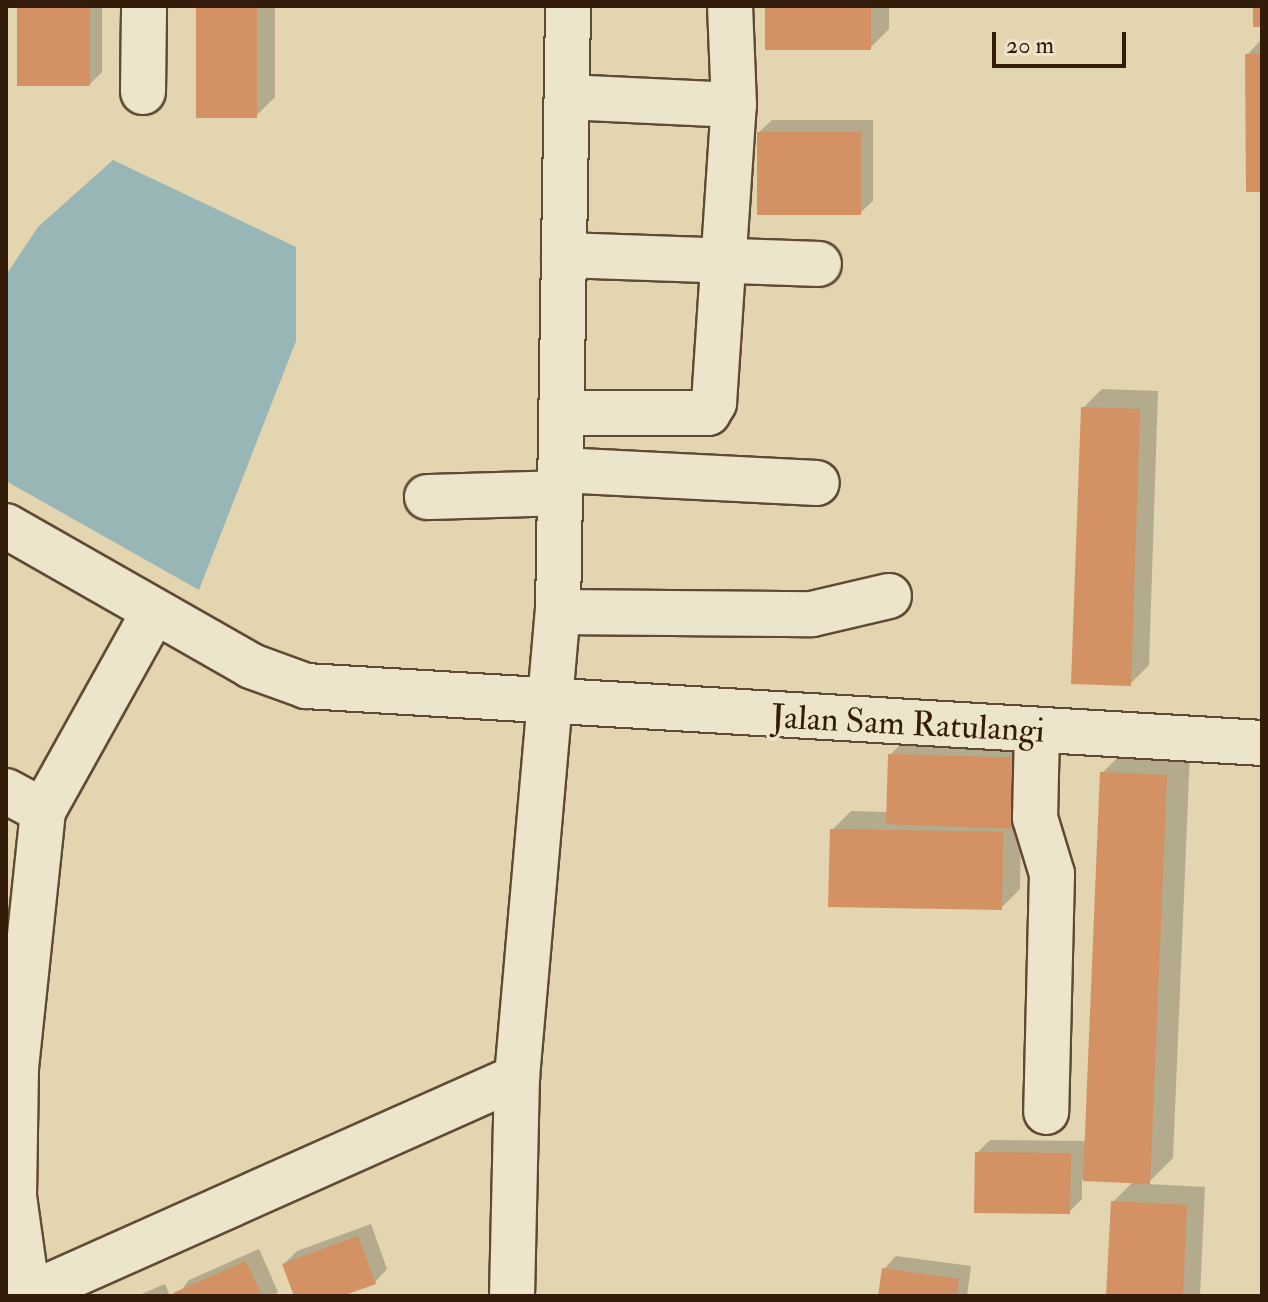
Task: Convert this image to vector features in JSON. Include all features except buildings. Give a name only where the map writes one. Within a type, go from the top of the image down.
[{"type":"street","points":[[143,92],[144,6]]},
{"type":"street","points":[[512,1296],[517,1077],[554,704],[558,612],[568,6]]},
{"type":"street","points":[[563,413],[708,413],[717,392],[734,105],[730,6]]},
{"type":"street","points":[[567,97],[734,105]]},
{"type":"street","points":[[564,255],[819,264]]},
{"type":"street","points":[[427,497],[560,482],[817,483]]},
{"type":"street","name":"Jalan Sam Ratulangi","points":[[6,526],[153,613],[251,666],[306,686],[554,704],[1262,743]]},
{"type":"street","points":[[558,612],[812,614],[889,596]]},
{"type":"street","points":[[153,613],[24,801],[14,1196],[27,1296],[517,1077]]},
{"type":"street","points":[[1037,731],[1035,818],[1052,874],[1046,1112]]},
{"type":"water","points":[[113,160],[296,247],[296,341],[199,590],[6,481],[6,275],[38,227]]}]
